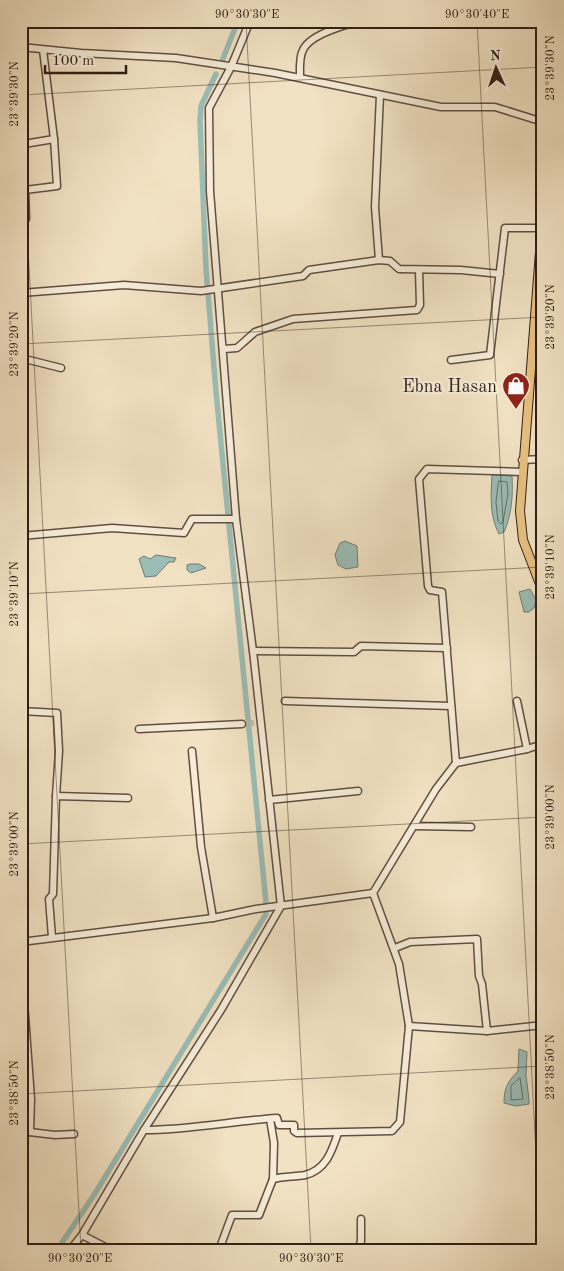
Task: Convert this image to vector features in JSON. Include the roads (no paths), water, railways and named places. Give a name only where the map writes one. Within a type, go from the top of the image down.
[{"type":"main road","points":[[543,213],[522,460],[520,511],[523,540],[543,592]]},
{"type":"street","points":[[70,1250],[82,1235],[144,1130],[221,1010],[280,906],[257,723],[253,651],[233,519],[224,349],[215,290],[210,191],[209,108],[231,67],[250,21]]},
{"type":"street","points":[[300,78],[302,50],[309,42],[345,24],[365,21]]},
{"type":"street","points":[[21,47],[176,58],[300,78],[441,107],[495,107],[543,122]]},
{"type":"street","points":[[21,222],[26,219],[25,190],[57,186],[54,139],[43,50]]},
{"type":"street","points":[[379,260],[375,207],[380,95]]},
{"type":"street","points":[[21,150],[24,144],[54,139]]},
{"type":"street","points":[[451,360],[490,356],[505,228],[541,228]]},
{"type":"street","points":[[21,293],[124,285],[201,291],[215,290],[303,276],[308,270],[379,260],[390,261],[399,269],[500,274]]},
{"type":"street","points":[[224,349],[238,348],[255,332],[293,319],[417,310],[420,305],[419,270]]},
{"type":"street","points":[[21,358],[61,368]]},
{"type":"street","points":[[522,460],[543,460]]},
{"type":"street","points":[[456,764],[442,592],[430,590],[428,586],[419,479],[427,469],[522,472]]},
{"type":"street","points":[[21,536],[112,528],[184,533],[192,519],[233,519]]},
{"type":"street","points":[[253,651],[354,652],[361,646],[447,648]]},
{"type":"street","points":[[285,701],[450,706]]},
{"type":"street","points":[[517,701],[528,749]]},
{"type":"street","points":[[21,712],[57,713],[59,751],[53,894],[49,898],[52,937]]},
{"type":"street","points":[[139,729],[242,724]]},
{"type":"street","points":[[373,893],[436,789],[456,764],[528,749],[543,744]]},
{"type":"street","points":[[192,751],[201,847],[213,918]]},
{"type":"street","points":[[268,800],[316,793],[358,791]]},
{"type":"street","points":[[56,796],[128,798]]},
{"type":"street","points":[[414,826],[472,827]]},
{"type":"street","points":[[21,942],[213,918],[256,909],[373,893]]},
{"type":"street","points":[[144,1130],[173,1130],[246,1120],[270,1119],[278,1119],[279,1125],[294,1125],[295,1132],[388,1132],[395,1129],[400,1122],[409,1026],[395,948],[373,893]]},
{"type":"street","points":[[395,948],[410,942],[477,938],[479,976],[482,984],[487,1031]]},
{"type":"street","points":[[21,960],[31,1100],[30,1132]]},
{"type":"street","points":[[409,1026],[487,1031],[543,1025]]},
{"type":"street","points":[[220,1250],[232,1215],[259,1215],[274,1179],[274,1143],[270,1119]]},
{"type":"street","points":[[21,1131],[55,1135],[74,1134]]},
{"type":"street","points":[[274,1179],[289,1175],[306,1175],[325,1164],[338,1133]]},
{"type":"street","points":[[358,1250],[362,1241],[361,1219]]},
{"type":"street","points":[[82,1235],[111,1250]]},
{"type":"water","points":[[492,475],[512,476],[509,518],[504,532],[499,534],[492,512]]},
{"type":"water","points":[[345,541],[357,546],[358,567],[346,569],[338,565],[335,555],[340,543]]},
{"type":"water","points":[[156,555],[176,558],[174,562],[169,562],[156,576],[145,577],[139,559],[144,556],[150,559]]},
{"type":"water","points":[[199,564],[206,568],[191,573],[187,570],[187,565]]},
{"type":"water","points":[[530,589],[536,600],[534,608],[529,612],[524,612],[519,592]]},
{"type":"water","points":[[519,1049],[527,1052],[526,1075],[529,1104],[516,1106],[504,1103],[504,1097],[508,1084],[518,1071]]},
{"type":"waterway","points":[[222,61],[238,21]]},
{"type":"waterway","points":[[216,74],[201,106],[200,121],[206,269],[216,392],[266,903]]},
{"type":"waterway","points":[[57,1250],[94,1195],[266,914]]},
{"type":"tunnel","points":[[242,724],[254,723]]},
{"type":"place","name":"Ebna Hasan","points":[[516,410]]}]
